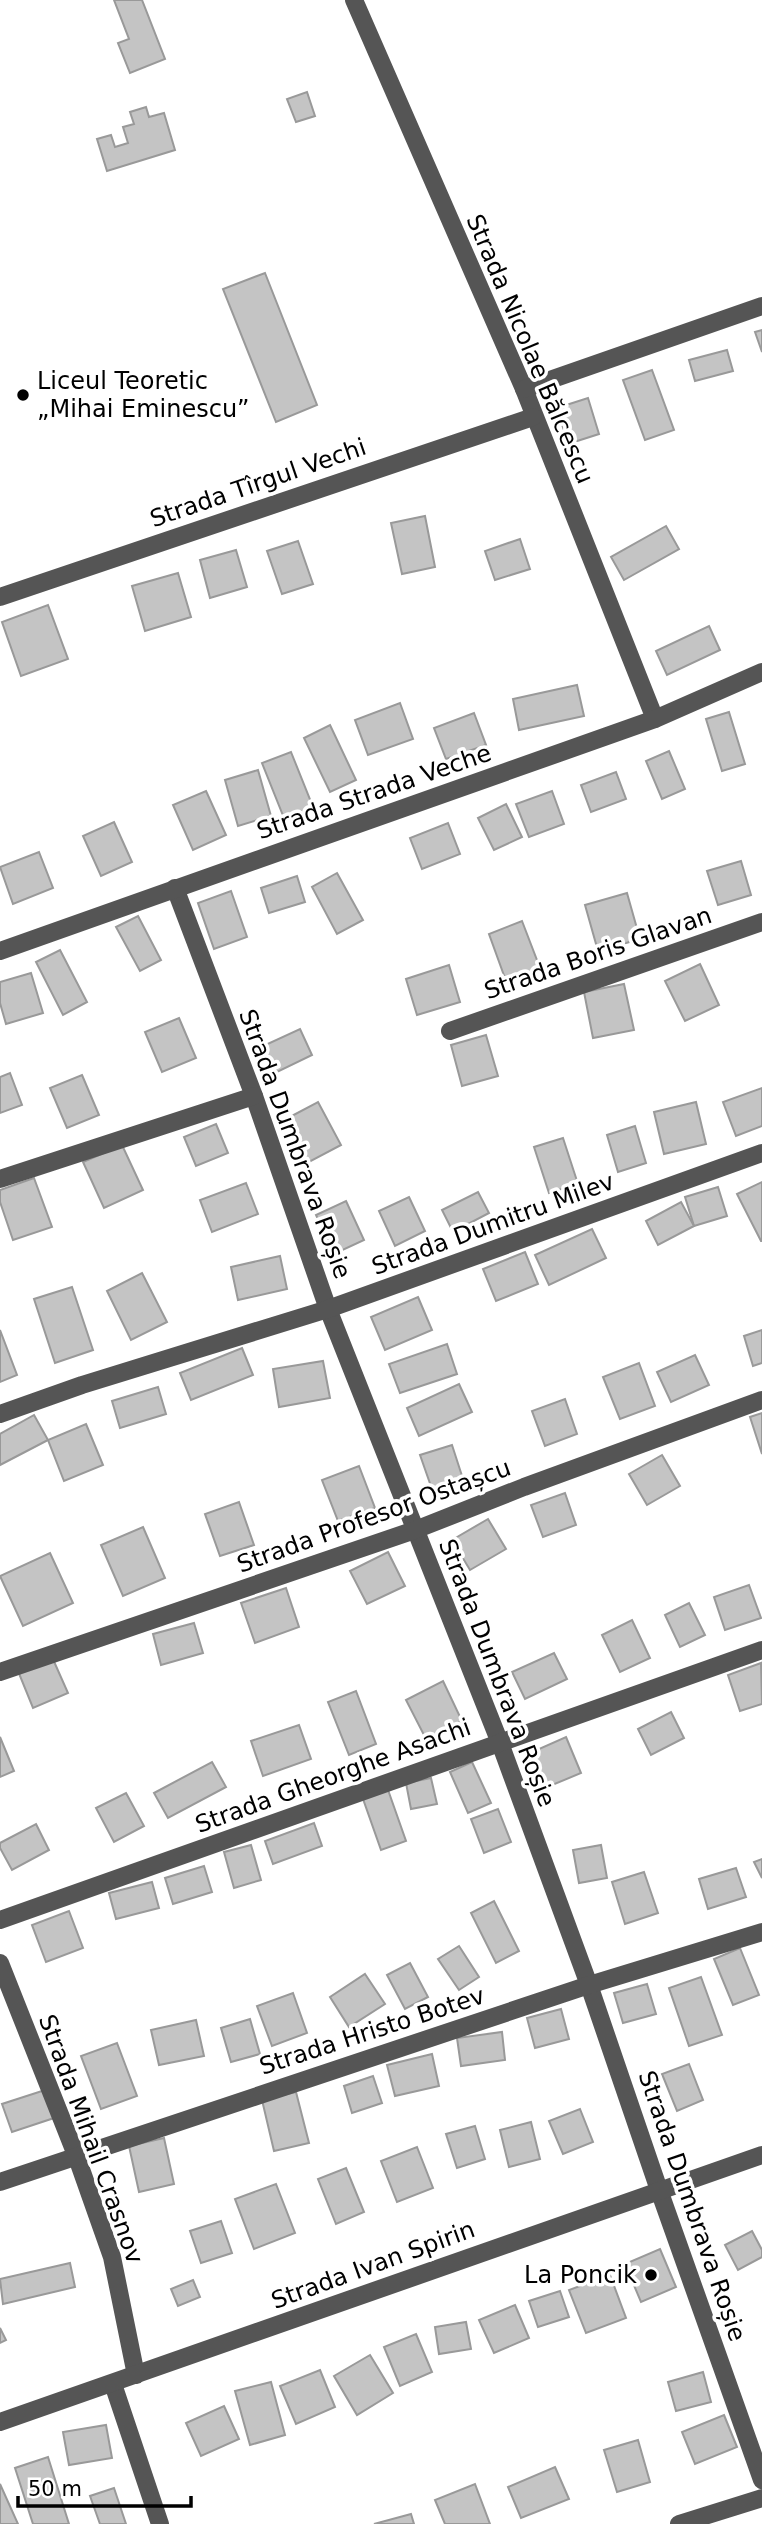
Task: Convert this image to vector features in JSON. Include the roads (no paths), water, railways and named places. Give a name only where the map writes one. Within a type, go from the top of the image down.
[{"type":"street","name":"Strada Nicolae Bălcescu","points":[[354,0],[524,389],[655,719]]},
{"type":"street","points":[[524,389],[762,306]]},
{"type":"street","name":"Strada Tîrgul Vechi","points":[[0,597],[533,417]]},
{"type":"street","name":"Strada Strada Veche","points":[[0,951],[655,719],[762,672]]},
{"type":"street","name":"Strada Dumbrava Roșie","points":[[175,888],[254,1096],[328,1309],[500,1743],[589,1984],[762,2480]]},
{"type":"street","name":"Strada Boris Glavan","points":[[450,1031],[762,922]]},
{"type":"street","points":[[0,1179],[254,1096]]},
{"type":"street","name":"Strada Dumitru Milev","points":[[0,1414],[82,1384],[328,1309],[762,1153]]},
{"type":"street","name":"Strada Profesor Ostașcu","points":[[0,1672],[415,1530],[762,1400]]},
{"type":"street","name":"Strada Gheorghe Asachi","points":[[0,1920],[762,1650]]},
{"type":"street","name":"Strada Hristo Botev","points":[[0,2182],[589,1984],[762,1932]]},
{"type":"street","name":"Strada Mihail Crasnov","points":[[0,1962],[76,2155],[112,2257],[136,2375]]},
{"type":"street","name":"Strada Ivan Spirin","points":[[0,2422],[113,2385],[762,2155]]},
{"type":"street","points":[[113,2385],[160,2524]]},
{"type":"street","points":[[679,2524],[762,2498]]},
{"type":"place","name":"Liceul Teoretic „Mihai Eminescu”","points":[[23,395]]},
{"type":"place","name":"La Poncik","points":[[651,2275]]}]
